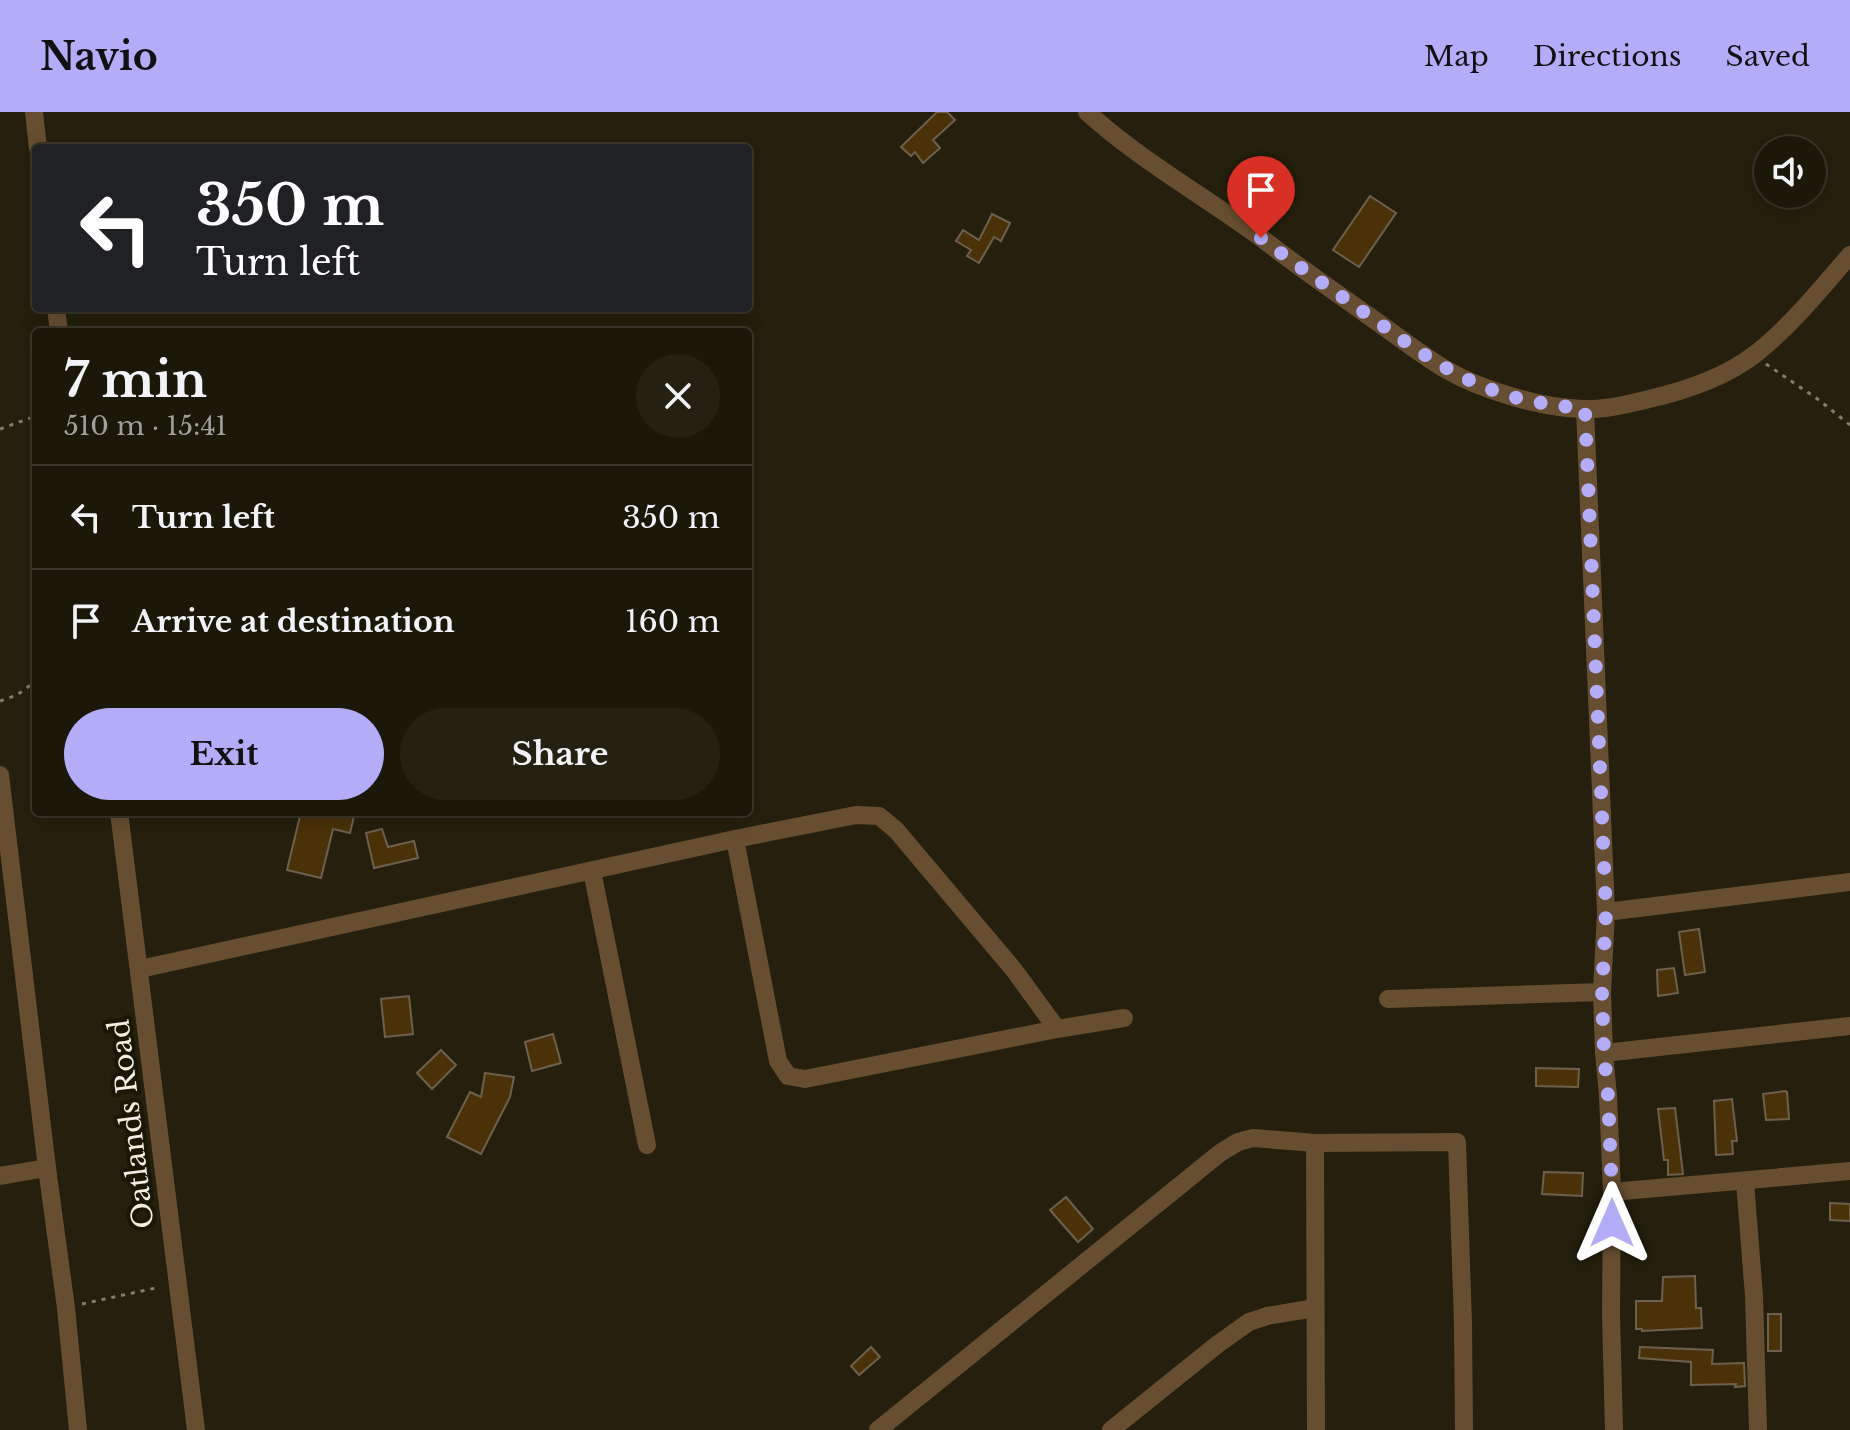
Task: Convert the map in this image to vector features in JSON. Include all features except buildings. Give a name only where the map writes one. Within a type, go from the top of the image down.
[{"type":"street","points":[[34,112],[38,144]]},
{"type":"street","points":[[1087,112],[1110,133],[1406,344],[1448,371],[1496,391],[1539,404],[1585,409],[1635,402],[1670,395],[1710,380],[1753,355],[1806,307],[1850,255]]},
{"type":"street","points":[[1585,409],[1606,912],[1602,992],[1612,1192],[1614,1430]]},
{"type":"street","points":[[0,775],[5,856],[66,1308],[78,1430]]},
{"type":"street","points":[[140,969],[735,839],[856,815],[879,816],[896,830],[1014,970],[1057,1029]]},
{"type":"street","name":"Oatlands Road","points":[[120,816],[196,1430]]},
{"type":"street","points":[[735,839],[778,1061],[788,1076],[805,1079],[1124,1018]]},
{"type":"street","points":[[592,871],[647,1145]]},
{"type":"street","points":[[1606,912],[1850,882]]},
{"type":"street","points":[[1388,999],[1602,992]]},
{"type":"street","points":[[1604,1053],[1850,1026]]},
{"type":"street","points":[[878,1430],[1229,1148],[1253,1138],[1315,1143],[1457,1142],[1464,1430]]},
{"type":"street","points":[[1315,1143],[1316,1430]]},
{"type":"street","points":[[0,1176],[47,1168]]},
{"type":"street","points":[[1612,1192],[1850,1171]]},
{"type":"street","points":[[1745,1182],[1754,1296],[1758,1430]]},
{"type":"street","points":[[1111,1430],[1249,1322],[1315,1308]]},
{"type":"path","points":[[1753,355],[1850,425]]},
{"type":"path","points":[[0,429],[32,417]]},
{"type":"path","points":[[0,701],[17,695],[32,684]]},
{"type":"path","points":[[66,1308],[178,1283]]},
{"type":"route","points":[[1261,238],[1448,371],[1496,391],[1539,404],[1585,409],[1606,912],[1602,992],[1612,1223]]}]
